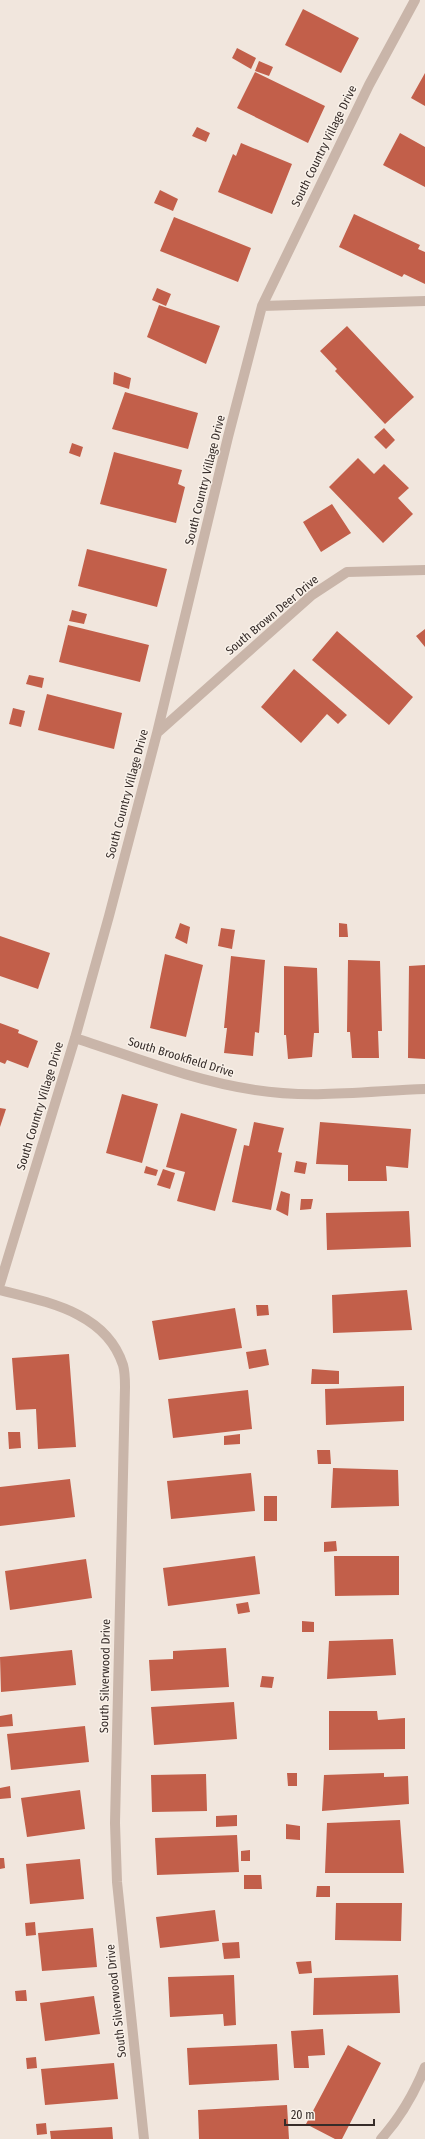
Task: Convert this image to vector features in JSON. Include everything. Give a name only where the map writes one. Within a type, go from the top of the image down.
[{"type":"street","name":"South Country Village Drive","points":[[0,1284],[75,1038],[157,733],[262,306],[369,85],[414,0]]},
{"type":"street","points":[[262,306],[425,301]]},
{"type":"street","name":"South Brown Deer Drive","points":[[157,733],[312,595],[347,572],[425,570]]},
{"type":"street","name":"South Brookfield Drive","points":[[75,1038],[222,1085],[257,1091],[295,1094],[425,1089]]},
{"type":"street","name":"South Silverwood Drive","points":[[0,1290],[53,1304],[82,1315],[99,1328],[114,1344],[123,1366],[125,1387],[115,1823],[117,1882],[144,2139]]},
{"type":"street","points":[[381,2139],[392,2126],[413,2095],[425,2067]]},
{"type":"building","points":[[303,9],[359,38],[341,73],[285,45]]},
{"type":"building","points":[[237,48],[256,58],[251,69],[232,58]]},
{"type":"building","points":[[259,61],[273,67],[269,76],[255,71]]},
{"type":"building","points":[[255,72],[325,106],[308,143],[237,108]]},
{"type":"building","points":[[425,73],[425,106],[411,98]]},
{"type":"building","points":[[197,127],[210,133],[206,142],[192,136]]},
{"type":"building","points":[[400,133],[425,147],[425,187],[383,165]]},
{"type":"building","points":[[241,143],[292,164],[272,214],[218,192],[233,154],[236,156]]},
{"type":"building","points":[[160,190],[178,199],[173,211],[154,203]]},
{"type":"building","points":[[354,214],[420,245],[418,249],[425,252],[425,284],[404,274],[402,277],[339,247]]},
{"type":"building","points":[[174,217],[251,248],[238,282],[160,251]]},
{"type":"building","points":[[157,288],[171,294],[166,306],[152,300]]},
{"type":"building","points":[[159,305],[220,326],[206,364],[147,337]]},
{"type":"building","points":[[347,326],[414,397],[385,424],[335,371],[337,369],[320,351]]},
{"type":"building","points":[[114,372],[131,378],[129,389],[113,384]]},
{"type":"building","points":[[125,392],[198,413],[188,449],[112,429]]},
{"type":"building","points":[[384,428],[395,440],[386,449],[374,437]]},
{"type":"building","points":[[72,443],[83,447],[80,457],[69,453]]},
{"type":"building","points":[[114,452],[182,470],[178,484],[185,487],[176,523],[100,504]]},
{"type":"building","points":[[358,458],[374,474],[384,464],[409,488],[398,498],[413,514],[383,543],[329,487]]},
{"type":"building","points":[[332,504],[351,533],[321,552],[303,522]]},
{"type":"building","points":[[87,549],[167,569],[157,607],[78,586]]},
{"type":"building","points":[[72,610],[87,614],[84,624],[69,621]]},
{"type":"building","points":[[68,625],[149,645],[140,682],[59,662]]},
{"type":"building","points":[[425,629],[425,647],[416,636]]},
{"type":"building","points":[[337,631],[413,697],[389,725],[312,660]]},
{"type":"building","points":[[294,669],[347,715],[338,724],[327,714],[301,743],[261,707]]},
{"type":"building","points":[[29,675],[44,678],[42,688],[26,684]]},
{"type":"building","points":[[47,694],[122,713],[114,749],[38,730]]},
{"type":"building","points":[[13,708],[25,711],[21,727],[9,724]]},
{"type":"building","points":[[180,923],[190,927],[187,944],[175,938]]},
{"type":"building","points":[[339,923],[347,924],[348,937],[339,937]]},
{"type":"building","points":[[221,928],[235,930],[232,949],[218,946]]},
{"type":"building","points":[[0,936],[50,953],[38,989],[0,976]]},
{"type":"building","points":[[165,954],[203,965],[186,1037],[150,1028]]},
{"type":"building","points":[[231,956],[265,960],[259,1033],[255,1032],[253,1056],[224,1053],[227,1028],[224,1028]]},
{"type":"building","points":[[348,960],[380,961],[382,1031],[378,1031],[379,1058],[352,1058],[350,1032],[347,1032]]},
{"type":"building","points":[[425,965],[425,1059],[408,1058],[409,966]]},
{"type":"building","points":[[284,966],[317,968],[319,1033],[314,1033],[312,1057],[288,1059],[286,1035],[284,1035]]},
{"type":"building","points":[[0,1023],[19,1030],[18,1033],[38,1041],[28,1068],[7,1060],[5,1064],[0,1062]]},
{"type":"building","points":[[122,1094],[158,1104],[142,1163],[106,1153]]},
{"type":"building","points":[[0,1108],[6,1109],[0,1127]]},
{"type":"building","points":[[181,1113],[237,1129],[215,1211],[177,1201],[185,1172],[166,1167]]},
{"type":"building","points":[[254,1122],[284,1128],[278,1152],[282,1153],[271,1210],[232,1202],[244,1145],[249,1146]]},
{"type":"building","points":[[320,1122],[411,1129],[408,1168],[386,1166],[387,1181],[348,1181],[348,1165],[316,1164]]},
{"type":"building","points":[[296,1161],[307,1163],[305,1174],[294,1172]]},
{"type":"building","points":[[146,1166],[158,1170],[156,1176],[144,1173]]},
{"type":"building","points":[[163,1169],[175,1173],[170,1189],[157,1185]]},
{"type":"building","points":[[281,1191],[290,1194],[288,1216],[276,1210]]},
{"type":"building","points":[[301,1199],[313,1199],[311,1209],[300,1210]]},
{"type":"building","points":[[409,1211],[411,1247],[327,1250],[326,1213]]},
{"type":"building","points":[[407,1290],[412,1330],[333,1333],[332,1295]]},
{"type":"building","points":[[256,1305],[268,1305],[269,1315],[257,1316]]},
{"type":"building","points":[[235,1308],[242,1348],[159,1360],[152,1321]]},
{"type":"building","points":[[266,1349],[269,1365],[249,1369],[246,1352]]},
{"type":"building","points":[[69,1354],[76,1447],[38,1449],[36,1409],[16,1410],[12,1358]]},
{"type":"building","points":[[312,1369],[339,1371],[339,1384],[311,1384]]},
{"type":"building","points":[[404,1386],[404,1421],[326,1425],[325,1389]]},
{"type":"building","points":[[248,1390],[252,1429],[173,1438],[168,1399]]},
{"type":"building","points":[[8,1432],[20,1432],[21,1448],[9,1449]]},
{"type":"building","points":[[240,1434],[240,1444],[224,1445],[224,1436]]},
{"type":"building","points":[[317,1450],[330,1450],[331,1464],[318,1464]]},
{"type":"building","points":[[333,1468],[398,1470],[399,1506],[331,1508]]},
{"type":"building","points":[[251,1473],[255,1511],[171,1519],[167,1481]]},
{"type":"building","points":[[70,1479],[75,1517],[0,1526],[0,1487]]},
{"type":"building","points":[[264,1496],[277,1496],[277,1521],[264,1521]]},
{"type":"building","points":[[336,1541],[337,1551],[324,1552],[324,1542]]},
{"type":"building","points":[[255,1556],[260,1594],[168,1606],[163,1568]]},
{"type":"building","points":[[334,1556],[399,1556],[399,1595],[335,1596]]},
{"type":"building","points":[[86,1559],[92,1598],[10,1610],[5,1571]]},
{"type":"building","points":[[248,1602],[250,1612],[238,1614],[236,1604]]},
{"type":"building","points":[[302,1621],[314,1622],[314,1632],[302,1632]]},
{"type":"building","points":[[393,1639],[396,1675],[327,1679],[329,1641]]},
{"type":"building","points":[[226,1648],[229,1687],[151,1691],[149,1660],[173,1659],[173,1651]]},
{"type":"building","points":[[72,1650],[76,1685],[1,1692],[0,1657]]},
{"type":"building","points":[[262,1676],[274,1677],[272,1688],[260,1687]]},
{"type":"building","points":[[234,1702],[237,1739],[154,1745],[151,1707]]},
{"type":"building","points":[[329,1711],[377,1711],[378,1720],[405,1718],[405,1749],[329,1750]]},
{"type":"building","points":[[12,1714],[13,1726],[0,1727],[0,1716]]},
{"type":"building","points":[[85,1726],[89,1762],[11,1770],[7,1734]]},
{"type":"building","points":[[287,1773],[297,1773],[297,1786],[288,1786]]},
{"type":"building","points":[[384,1773],[384,1777],[408,1776],[409,1804],[322,1811],[324,1775]]},
{"type":"building","points":[[206,1774],[207,1811],[152,1812],[151,1775]]},
{"type":"building","points":[[10,1786],[11,1798],[0,1799],[0,1788]]},
{"type":"building","points":[[80,1790],[85,1829],[27,1837],[21,1798]]},
{"type":"building","points":[[237,1815],[237,1826],[216,1827],[216,1816]]},
{"type":"building","points":[[400,1820],[404,1873],[325,1873],[327,1823]]},
{"type":"building","points":[[286,1824],[300,1826],[300,1840],[286,1839]]},
{"type":"building","points":[[237,1835],[239,1872],[157,1875],[155,1838]]},
{"type":"building","points":[[250,1850],[250,1861],[241,1861],[241,1851]]},
{"type":"building","points":[[0,1858],[4,1858],[5,1868],[0,1869]]},
{"type":"building","points":[[80,1859],[84,1899],[30,1904],[26,1864]]},
{"type":"building","points":[[244,1875],[261,1875],[262,1889],[244,1889]]},
{"type":"building","points":[[317,1886],[330,1886],[330,1897],[316,1897]]},
{"type":"building","points":[[336,1903],[402,1903],[401,1941],[335,1940]]},
{"type":"building","points":[[215,1910],[219,1941],[160,1948],[156,1917]]},
{"type":"building","points":[[35,1922],[36,1935],[26,1936],[25,1923]]},
{"type":"building","points":[[93,1928],[97,1967],[42,1971],[38,1933]]},
{"type":"building","points":[[239,1942],[240,1958],[224,1959],[222,1943]]},
{"type":"building","points":[[311,1961],[312,1973],[299,1974],[296,1962]]},
{"type":"building","points":[[234,1975],[236,2025],[224,2026],[223,2014],[170,2017],[168,1977]]},
{"type":"building","points":[[398,1975],[400,2013],[313,2015],[314,1978]]},
{"type":"building","points":[[26,1990],[27,2001],[16,2001],[15,1991]]},
{"type":"building","points":[[94,1996],[100,2034],[45,2041],[40,2003]]},
{"type":"building","points":[[323,2029],[325,2055],[308,2056],[309,2068],[294,2068],[291,2031]]},
{"type":"building","points":[[277,2044],[279,2080],[189,2085],[187,2048]]},
{"type":"building","points":[[348,2045],[381,2063],[342,2139],[335,2139],[306,2124]]},
{"type":"building","points":[[36,2057],[37,2068],[27,2069],[26,2058]]},
{"type":"building","points":[[114,2063],[118,2099],[45,2105],[41,2069]]},
{"type":"building","points":[[287,2105],[289,2139],[199,2139],[198,2110]]},
{"type":"building","points":[[46,2123],[47,2134],[37,2135],[36,2124]]},
{"type":"building","points":[[112,2127],[113,2139],[51,2139],[50,2131]]}]
